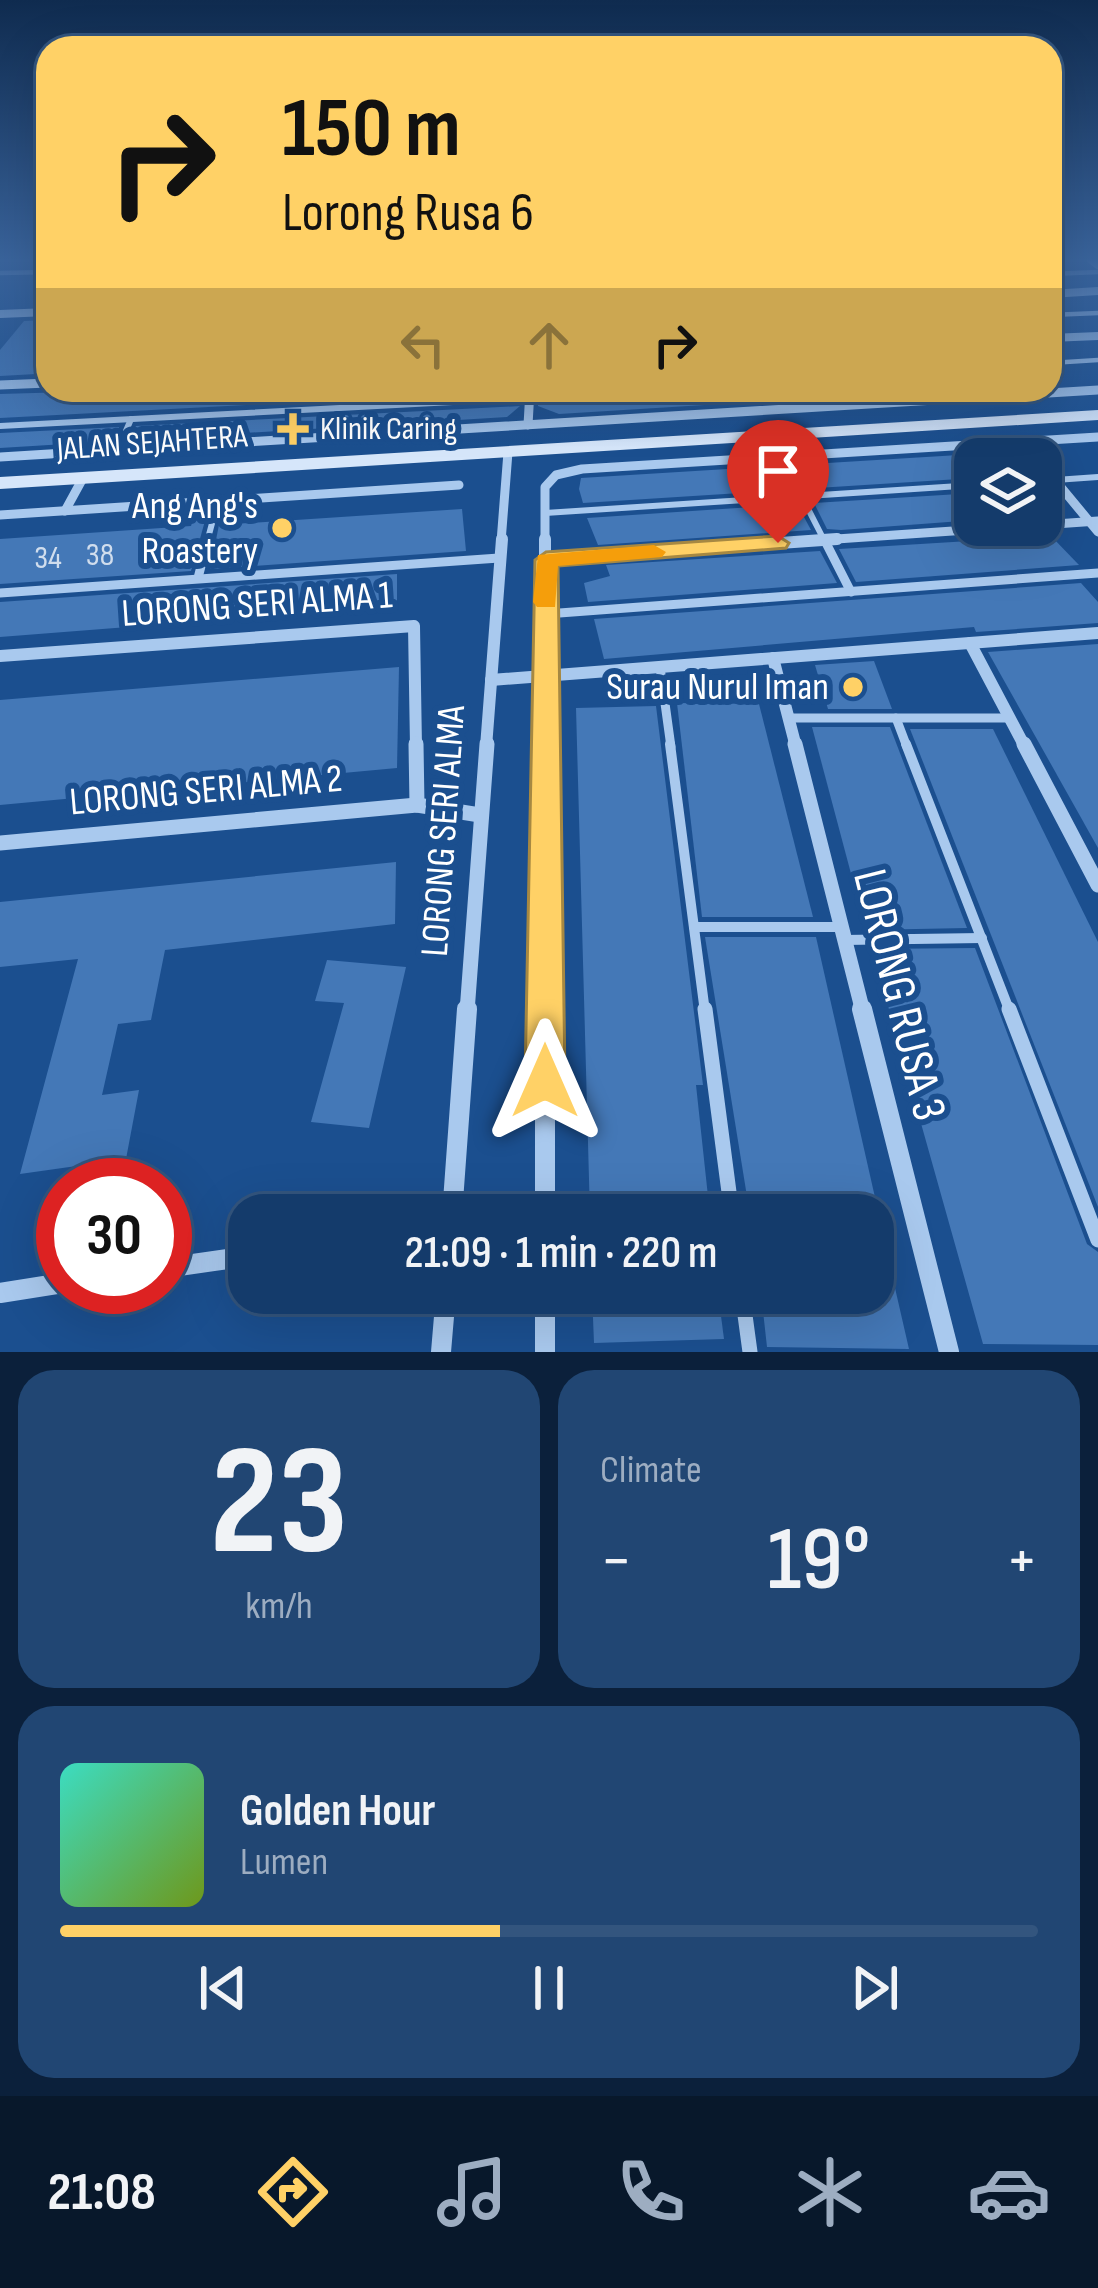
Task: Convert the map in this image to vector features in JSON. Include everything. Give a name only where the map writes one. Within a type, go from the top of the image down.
[{"type":"main road","name":"JALAN SEJAHTERA","points":[[0,483],[1098,415]]},
{"type":"street","points":[[1062,338],[1098,336]]},
{"type":"street","points":[[0,385],[36,384]]},
{"type":"street","points":[[1062,393],[1098,391]]},
{"type":"street","points":[[528,425],[529,402]]},
{"type":"street","points":[[0,457],[910,402]]},
{"type":"street","points":[[1062,439],[1098,437]]},
{"type":"street","points":[[545,1194],[545,488],[556,475],[582,469],[954,446]]},
{"type":"street","name":"LORONG SERI ALMA","points":[[453,1194],[508,452]]},
{"type":"street","points":[[65,511],[83,478]]},
{"type":"street","points":[[0,515],[459,485]]},
{"type":"street","points":[[1062,488],[1095,525]]},
{"type":"street","points":[[546,560],[1095,525]]},
{"type":"street","name":"LORONG SERI ALMA 1","points":[[0,656],[414,626],[417,805]]},
{"type":"street","points":[[491,680],[1098,633]]},
{"type":"street","points":[[970,643],[1098,885]]},
{"type":"street","name":"LORONG RUSA 3","points":[[773,658],[949,1352]]},
{"type":"street","name":"LORONG SERI ALMA 2","points":[[0,843],[417,805],[480,815]]},
{"type":"street","points":[[192,1264],[228,1259]]},
{"type":"street","points":[[0,1293],[36,1287]]},
{"type":"street","points":[[441,1352],[444,1314]]},
{"type":"street","points":[[545,1314],[545,1352]]},
{"type":"lane","points":[[1062,362],[1098,360]]},
{"type":"lane","points":[[0,426],[417,402]]},
{"type":"lane","points":[[803,402],[808,408]]},
{"type":"lane","points":[[312,438],[317,410]]},
{"type":"lane","points":[[118,450],[131,419]]},
{"type":"lane","points":[[1062,480],[1098,477]]},
{"type":"lane","points":[[545,513],[954,486]]},
{"type":"lane","points":[[802,497],[850,592]]},
{"type":"lane","points":[[198,578],[218,501]]},
{"type":"lane","points":[[0,593],[499,559]]},
{"type":"lane","points":[[546,614],[1098,573]]},
{"type":"lane","points":[[660,667],[729,1194]]},
{"type":"lane","points":[[788,718],[1010,718]]},
{"type":"lane","points":[[896,718],[1098,1240]]},
{"type":"lane","points":[[694,927],[982,938]]},
{"type":"lane","points":[[745,1314],[750,1352]]},
{"type":"building","points":[[24,321],[36,321],[36,374],[0,376],[0,350]]},
{"type":"building","points":[[36,393],[36,402],[306,402],[0,418],[0,394]]},
{"type":"building","points":[[538,402],[737,402],[559,414]]},
{"type":"building","points":[[520,406],[507,417],[130,440],[136,426]]},
{"type":"building","points":[[119,427],[114,441],[0,448],[0,433]]},
{"type":"building","points":[[954,455],[954,479],[583,503],[581,478]]},
{"type":"building","points":[[954,494],[954,522],[827,529],[814,503]]},
{"type":"building","points":[[797,504],[811,530],[598,545],[587,518]]},
{"type":"building","points":[[462,509],[466,551],[210,569],[219,525]]},
{"type":"building","points":[[208,510],[191,571],[0,584],[0,539],[191,526],[196,511]]},
{"type":"building","points":[[954,542],[954,546],[1061,546],[1079,565],[856,582],[839,549]]},
{"type":"building","points":[[820,551],[837,583],[588,602],[584,583],[610,576],[606,565]]},
{"type":"building","points":[[397,574],[397,606],[0,637],[0,602]]},
{"type":"building","points":[[1081,583],[1098,602],[1098,623],[976,632],[974,627],[604,659],[594,619]]},
{"type":"building","points":[[1098,644],[1098,848],[988,652]]},
{"type":"building","points":[[874,661],[892,709],[828,709],[815,665]]},
{"type":"building","points":[[399,667],[397,768],[0,805],[0,700]]},
{"type":"building","points":[[677,703],[759,704],[813,917],[702,917]]},
{"type":"building","points":[[656,706],[703,1085],[696,1085],[708,1194],[589,1194],[576,708]]},
{"type":"building","points":[[812,727],[890,727],[967,928],[866,930]]},
{"type":"building","points":[[910,729],[993,729],[1098,942],[1098,1207]]},
{"type":"building","points":[[396,862],[395,924],[165,950],[151,1020],[118,1024],[102,1095],[139,1090],[126,1158],[36,1158],[36,1172],[20,1174],[78,959],[0,967],[0,902]]},
{"type":"building","points":[[705,937],[816,937],[874,1194],[747,1194]]},
{"type":"building","points":[[975,948],[1087,1244],[1098,1252],[1098,1345],[983,1344],[872,949]]},
{"type":"building","points":[[327,960],[406,967],[369,1128],[311,1122],[344,1003],[315,1001]]},
{"type":"building","points":[[894,1284],[909,1349],[767,1347],[763,1314],[894,1314]]},
{"type":"building","points":[[593,1314],[721,1314],[724,1339],[594,1343]]},
{"type":"slow traffic","points":[[546,602],[546,560],[654,552]]},
{"type":"place","name":"Klinik Caring","points":[[293,429]]},
{"type":"place","name":"Ang Ang's Roastery","points":[[282,528]]},
{"type":"place","name":"Surau Nurul Iman","points":[[853,687]]},
{"type":"route","points":[[545,1081],[546,560],[778,543]]}]
